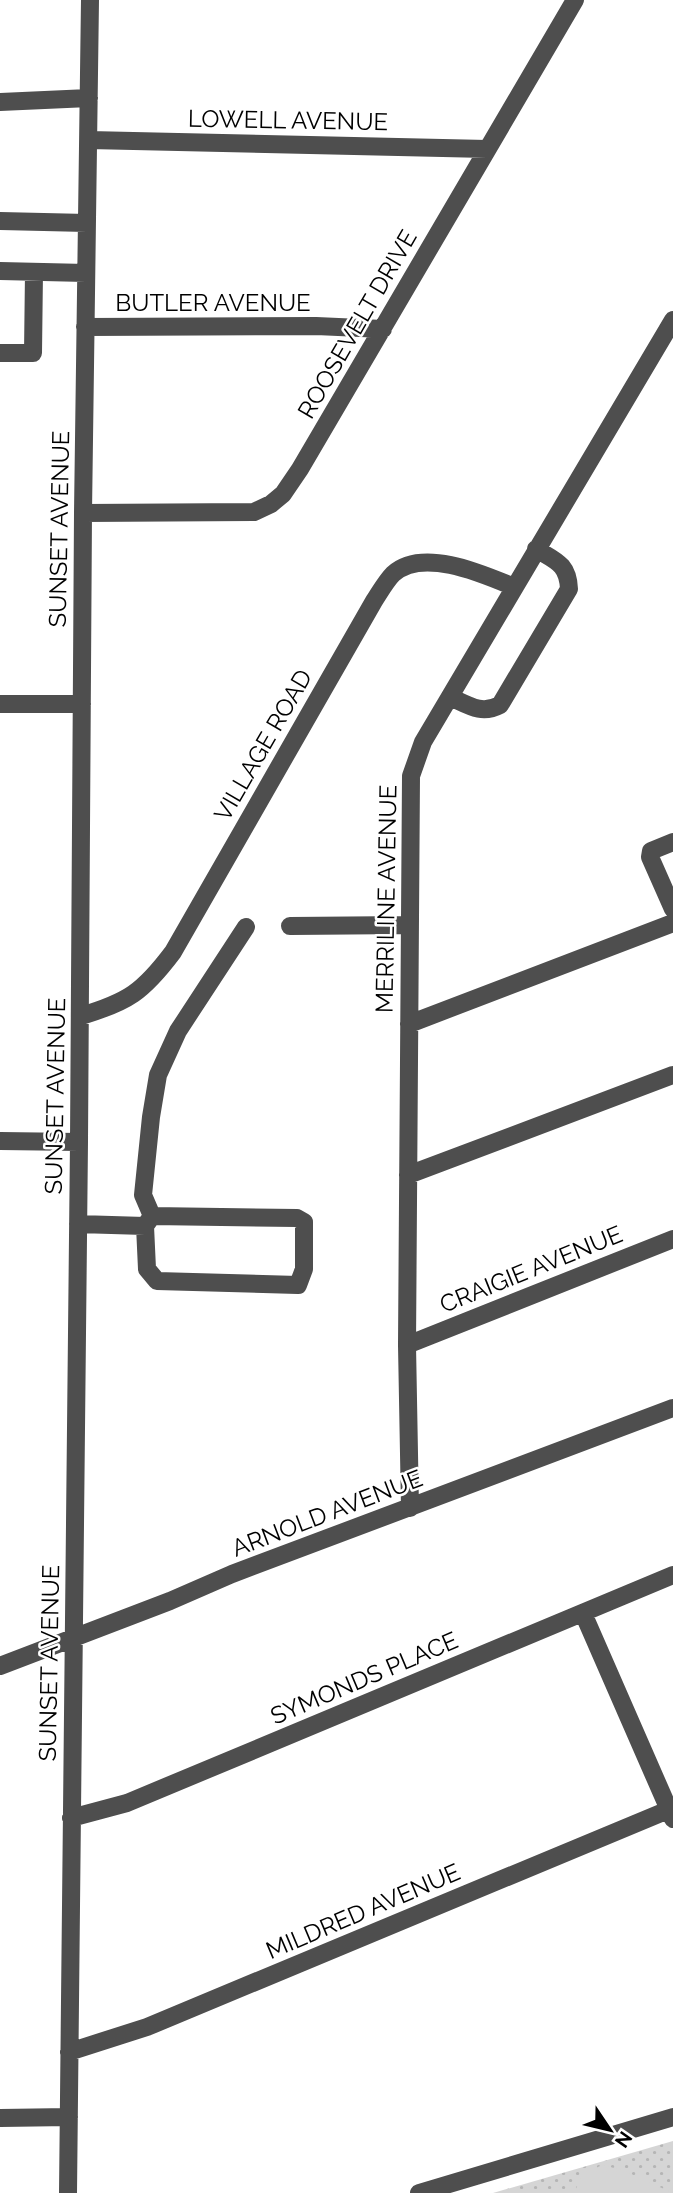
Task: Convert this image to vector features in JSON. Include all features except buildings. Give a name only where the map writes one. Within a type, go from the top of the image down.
[{"type":"street","name":"SUNSET AVENUE","points":[[68,2193],[90,0]]},
{"type":"street","name":"ROOSEVELT DRIVE","points":[[83,513],[254,512],[271,505],[283,494],[383,329],[575,0]]},
{"type":"street","points":[[0,102],[89,99]]},
{"type":"street","name":"LOWELL AVENUE","points":[[89,140],[487,149]]},
{"type":"street","points":[[0,221],[87,223]]},
{"type":"street","points":[[0,271],[86,273]]},
{"type":"street","points":[[0,353],[33,353],[34,272]]},
{"type":"street","name":"MERRILINE AVENUE","points":[[411,1508],[407,1345],[411,776],[423,742],[673,320]]},
{"type":"street","name":"BUTLER AVENUE","points":[[85,327],[383,329]]},
{"type":"street","points":[[450,697],[479,709],[490,710],[500,705],[569,589],[568,576],[561,564],[536,549]]},
{"type":"street","name":"VILLAGE ROAD","points":[[80,1016],[110,1007],[139,991],[153,979],[173,952],[374,601],[393,574],[416,562],[440,563],[484,574],[514,587]]},
{"type":"street","points":[[0,704],[82,704]]},
{"type":"street","points":[[673,842],[651,851],[650,857],[673,909]]},
{"type":"street","points":[[409,1024],[673,923]]},
{"type":"street","points":[[290,926],[409,925]]},
{"type":"street","points":[[78,1224],[149,1221],[297,1217],[304,1222],[304,1269],[298,1284],[157,1281],[147,1269],[149,1221],[143,1195],[150,1117],[158,1075],[178,1031],[246,927]]},
{"type":"street","points":[[408,1175],[673,1074]]},
{"type":"street","points":[[0,1141],[79,1142]]},
{"type":"street","name":"CRAIGIE AVENUE","points":[[407,1345],[673,1239]]},
{"type":"street","name":"ARNOLD AVENUE","points":[[0,1666],[170,1601],[232,1574],[673,1408]]},
{"type":"street","name":"SYMONDS PLACE","points":[[71,1818],[127,1803],[673,1574]]},
{"type":"street","points":[[583,1613],[672,1812]]},
{"type":"street","name":"MILDRED AVENUE","points":[[69,2052],[148,2027],[672,1812]]},
{"type":"street","points":[[0,2118],[69,2117]]},
{"type":"street","points":[[419,2193],[673,2117]]},
{"type":"shaded area","points":[[673,2141],[673,2193],[493,2193]]},
{"type":"shaded area","points":[[602,2165],[622,2170],[673,2193],[574,2193],[582,2175]]}]
